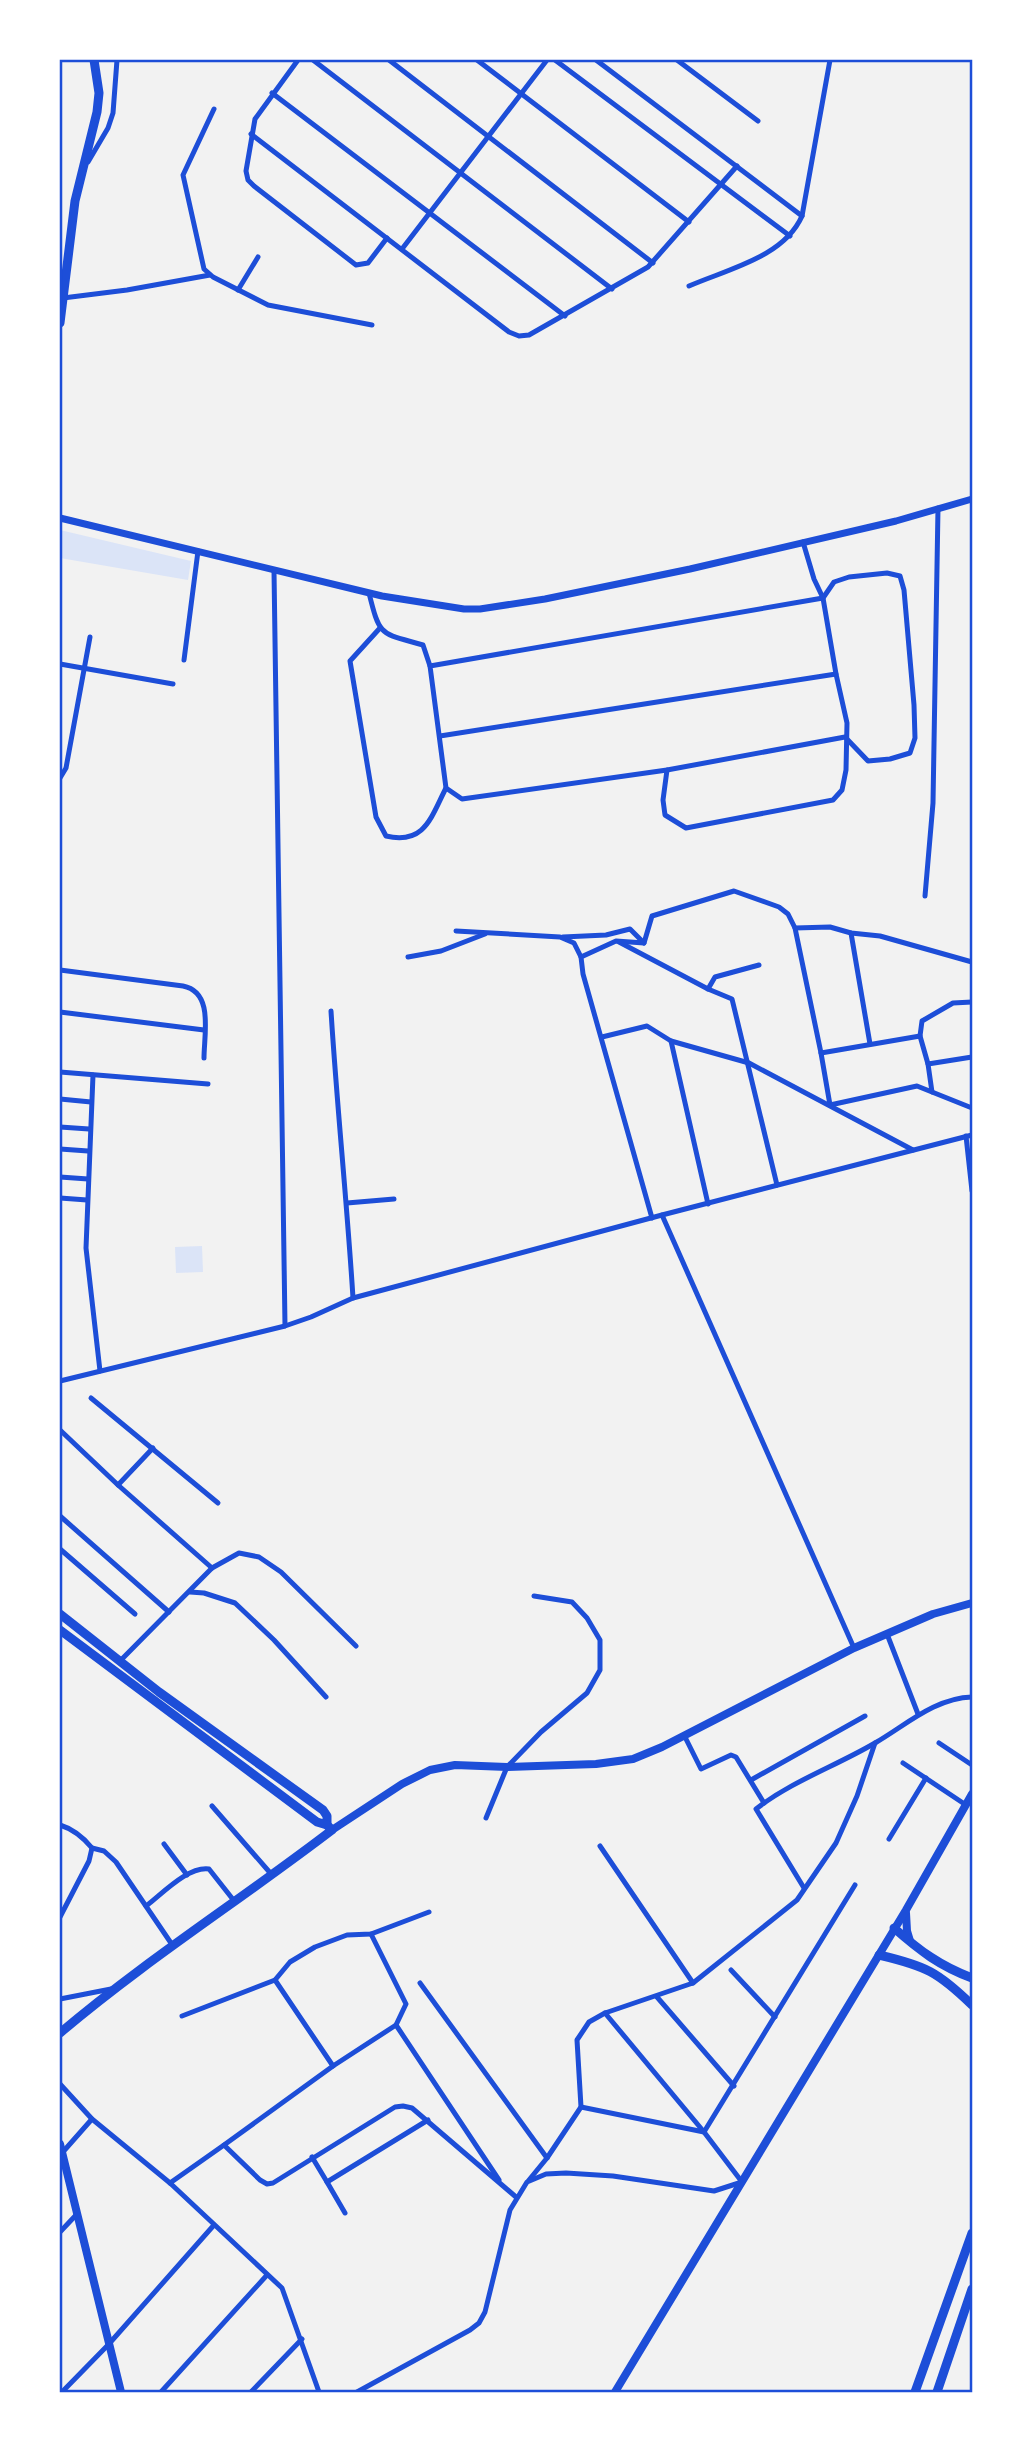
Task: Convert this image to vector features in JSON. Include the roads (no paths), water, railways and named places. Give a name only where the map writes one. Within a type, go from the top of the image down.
[{"type":"main road","points":[[60,323],[73,213],[99,102],[94,60]]},
{"type":"main road","points":[[60,2033],[112,1989],[272,1875],[329,1827],[430,1770],[455,1765],[507,1767],[596,1764],[633,1759],[854,1648],[933,1614],[972,1603]]},
{"type":"main road","points":[[60,1614],[159,1692],[323,1810],[329,1827]]},
{"type":"main road","points":[[60,1630],[284,1798],[317,1822],[329,1827]]},
{"type":"main road","points":[[615,2392],[906,1910],[972,1794]]},
{"type":"main road","points":[[906,1910],[906,1924],[912,1944]]},
{"type":"main road","points":[[894,1928],[936,1962],[972,1978]]},
{"type":"main road","points":[[879,1955],[919,1966],[944,1978],[972,2006]]},
{"type":"main road","points":[[60,2151],[121,2392]]},
{"type":"main road","points":[[915,2392],[972,2233]]},
{"type":"main road","points":[[937,2392],[972,2289]]},
{"type":"street","points":[[81,172],[111,121],[115,105],[117,60]]},
{"type":"street","points":[[298,60],[258,112],[251,134],[246,171],[251,183],[352,263],[368,263],[387,238]]},
{"type":"street","points":[[313,60],[612,289]]},
{"type":"street","points":[[389,60],[653,263]]},
{"type":"street","points":[[477,60],[689,222]]},
{"type":"street","points":[[402,249],[547,60]]},
{"type":"street","points":[[555,60],[790,236]]},
{"type":"street","points":[[596,60],[802,216]]},
{"type":"street","points":[[677,60],[758,121]]},
{"type":"street","points":[[689,286],[769,252],[790,236],[802,216],[830,60]]},
{"type":"street","points":[[272,93],[565,316]]},
{"type":"street","points":[[214,108],[183,175],[202,265],[210,275],[275,307],[373,325]]},
{"type":"street","points":[[251,134],[515,335],[530,335],[653,263],[737,166]]},
{"type":"street","points":[[238,290],[258,257]]},
{"type":"street","points":[[63,298],[210,275]]},
{"type":"street","points":[[60,518],[369,593],[464,609],[491,609],[690,569],[896,521],[972,499]]},
{"type":"street","points":[[925,896],[933,803],[938,507]]},
{"type":"street","points":[[667,770],[663,800],[665,815],[686,828],[833,800],[842,790],[846,770],[847,723],[823,598],[803,542]]},
{"type":"street","points":[[184,660],[198,551]]},
{"type":"street","points":[[274,571],[285,1326]]},
{"type":"street","points":[[430,666],[823,598],[834,582],[849,578],[887,573],[900,576],[904,590],[915,738],[909,753],[890,759],[868,761],[845,737]]},
{"type":"street","points":[[369,593],[377,623],[387,636],[424,646],[430,666],[440,736],[446,788],[428,824],[413,837],[401,839],[386,836],[376,817],[350,661],[380,628]]},
{"type":"street","points":[[60,778],[66,768],[90,637]]},
{"type":"street","points":[[60,664],[173,684]]},
{"type":"street","points":[[440,736],[836,674]]},
{"type":"street","points":[[446,788],[462,799],[667,770],[845,737]]},
{"type":"street","points":[[644,943],[652,916],[734,891],[779,907],[788,914],[795,928],[830,1105]]},
{"type":"street","points":[[795,928],[830,927],[851,933],[880,936],[972,962]]},
{"type":"street","points":[[456,931],[559,937],[606,935],[630,929],[644,943]]},
{"type":"street","points":[[408,957],[441,951],[489,933]]},
{"type":"street","points":[[851,933],[870,1044]]},
{"type":"street","points":[[559,937],[573,943],[581,957],[583,974],[652,1218]]},
{"type":"street","points":[[581,957],[616,941],[644,943]]},
{"type":"street","points":[[616,941],[732,999],[777,1185]]},
{"type":"street","points":[[708,989],[715,977],[759,965]]},
{"type":"street","points":[[60,971],[196,991],[204,1002],[204,1058]]},
{"type":"street","points":[[932,1092],[920,1035],[922,1021],[953,1003],[972,1002]]},
{"type":"street","points":[[331,1011],[353,1298]]},
{"type":"street","points":[[60,1012],[204,1030]]},
{"type":"street","points":[[602,1037],[647,1027],[671,1041],[747,1062],[913,1150]]},
{"type":"street","points":[[821,1053],[920,1035]]},
{"type":"street","points":[[671,1041],[708,1204]]},
{"type":"street","points":[[928,1065],[972,1056]]},
{"type":"street","points":[[60,1072],[208,1084]]},
{"type":"street","points":[[93,1075],[86,1248],[100,1371]]},
{"type":"street","points":[[830,1105],[917,1086],[972,1108]]},
{"type":"street","points":[[60,1099],[91,1102]]},
{"type":"street","points":[[60,1127],[89,1129]]},
{"type":"street","points":[[60,1381],[285,1326],[353,1298],[969,1135],[972,1191]]},
{"type":"street","points":[[60,1149],[88,1151]]},
{"type":"street","points":[[60,1177],[88,1179]]},
{"type":"street","points":[[60,1198],[87,1200]]},
{"type":"street","points":[[347,1203],[394,1199]]},
{"type":"street","points":[[662,1215],[854,1648]]},
{"type":"street","points":[[91,1398],[218,1503]]},
{"type":"street","points":[[60,1430],[212,1568]]},
{"type":"street","points":[[118,1485],[153,1448]]},
{"type":"street","points":[[60,1516],[169,1612]]},
{"type":"street","points":[[60,1549],[135,1614]]},
{"type":"street","points":[[120,1661],[212,1568],[239,1553],[259,1557],[281,1572],[356,1646]]},
{"type":"street","points":[[190,1592],[235,1603],[274,1640],[326,1697]]},
{"type":"street","points":[[486,1818],[507,1767],[541,1732],[587,1693],[600,1670],[600,1640],[587,1618],[572,1602],[534,1596]]},
{"type":"street","points":[[887,1634],[918,1714]]},
{"type":"street","points":[[804,1888],[756,1809],[875,1743],[918,1714],[954,1700],[972,1698]]},
{"type":"street","points":[[751,1780],[865,1716]]},
{"type":"street","points":[[684,1735],[701,1769],[734,1755],[764,1803]]},
{"type":"street","points":[[357,2392],[479,2323],[485,2312],[510,2210],[516,2197],[547,2158],[581,2107],[577,2040],[589,2022],[606,2013],[693,1983],[797,1900],[836,1843],[857,1796],[875,1743]]},
{"type":"street","points":[[939,1743],[972,1765]]},
{"type":"street","points":[[903,1763],[966,1805]]},
{"type":"street","points":[[889,1839],[926,1778]]},
{"type":"street","points":[[212,1806],[272,1875]]},
{"type":"street","points":[[60,1825],[68,1827],[92,1848],[104,1852],[116,1863],[173,1946]]},
{"type":"street","points":[[164,1844],[187,1875]]},
{"type":"street","points":[[600,1846],[693,1983]]},
{"type":"street","points":[[60,1917],[89,1861],[92,1848]]},
{"type":"street","points":[[146,1906],[200,1868],[209,1869],[235,1902]]},
{"type":"street","points":[[704,2132],[855,1885]]},
{"type":"street","points":[[182,2016],[275,1980],[290,1962],[315,1947],[347,1935],[371,1934],[429,1912]]},
{"type":"street","points":[[170,2183],[333,2066],[397,2025],[406,2004],[371,1934]]},
{"type":"street","points":[[731,1970],[775,2017]]},
{"type":"street","points":[[275,1980],[333,2066]]},
{"type":"street","points":[[420,1983],[547,2158]]},
{"type":"street","points":[[60,1999],[112,1989]]},
{"type":"street","points":[[657,1997],[734,2086]]},
{"type":"street","points":[[527,2182],[546,2174],[578,2174],[613,2176],[714,2191],[742,2182],[606,2013]]},
{"type":"street","points":[[397,2025],[504,2189]]},
{"type":"street","points":[[60,2084],[92,2119],[170,2183],[282,2287],[319,2392]]},
{"type":"street","points":[[224,2145],[260,2180],[267,2184],[273,2183],[395,2107],[403,2106],[412,2108],[428,2120],[516,2197]]},
{"type":"street","points":[[581,2107],[704,2132]]},
{"type":"street","points":[[60,2151],[92,2119]]},
{"type":"street","points":[[327,2182],[428,2120]]},
{"type":"street","points":[[312,2157],[345,2213]]},
{"type":"street","points":[[60,2232],[77,2214]]},
{"type":"street","points":[[62,2392],[108,2345],[214,2225]]},
{"type":"street","points":[[161,2392],[267,2275]]},
{"type":"street","points":[[251,2392],[302,2339]]}]
